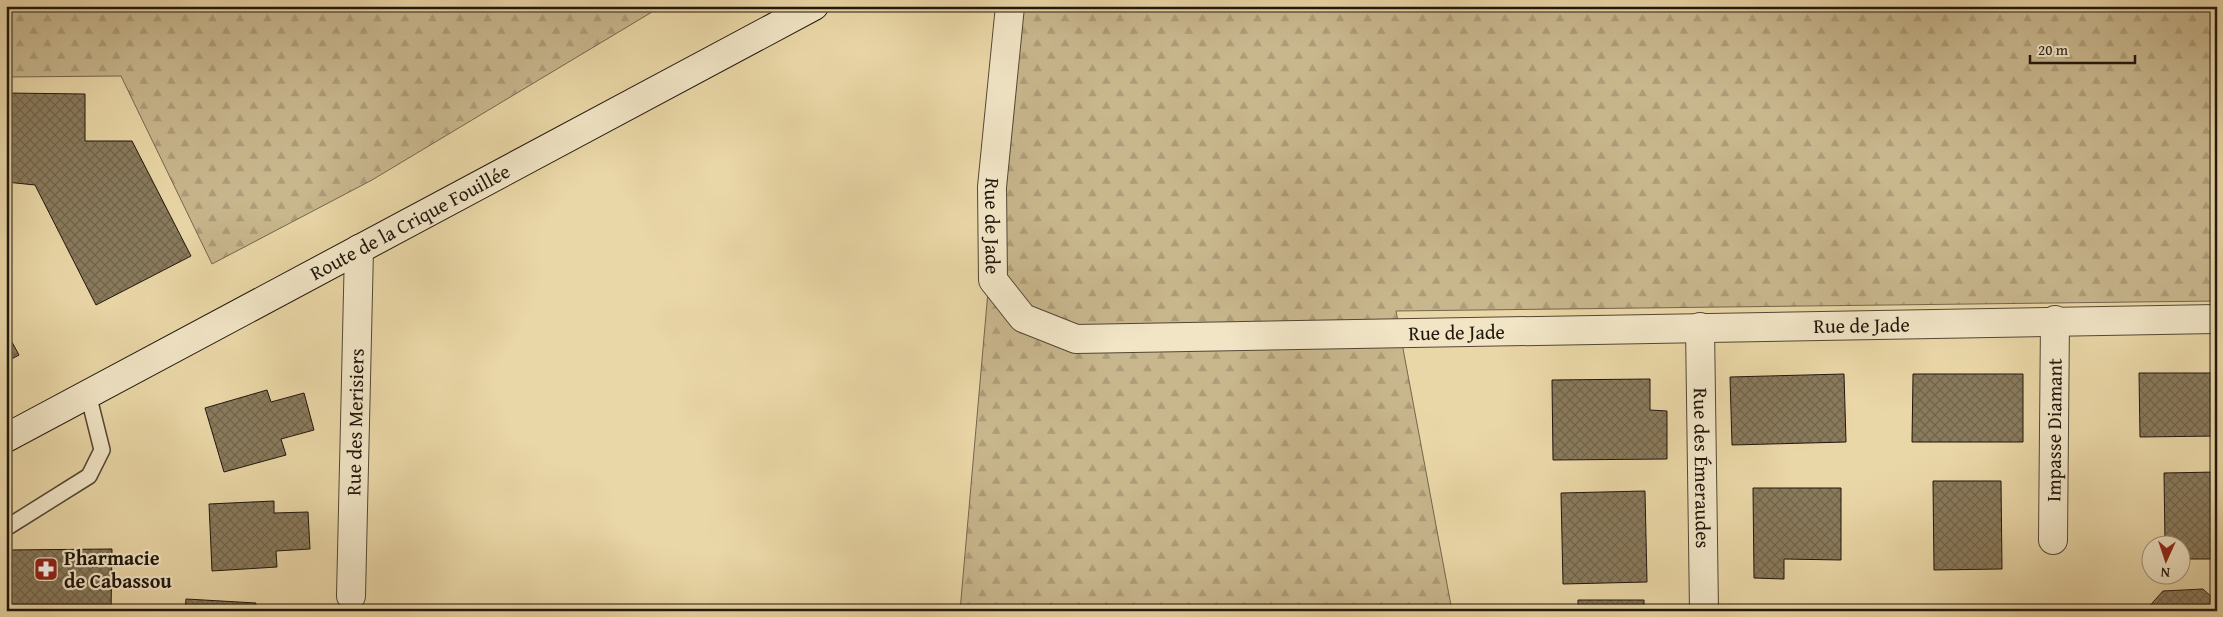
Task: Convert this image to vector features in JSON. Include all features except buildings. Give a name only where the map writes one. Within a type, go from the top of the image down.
[{"type":"street","name":"Route de la Crique Fouillée","points":[[6,438],[814,6]]},
{"type":"street","name":"Rue de Jade","points":[[1010,6],[992,188],[993,280],[1023,318],[1076,338],[2056,320],[2217,319]]},
{"type":"street","name":"Rue des Merisiers","points":[[351,596],[359,249]]},
{"type":"street","name":"Impasse Diamant","points":[[2053,540],[2056,320]]},
{"type":"street","name":"Rue des Émeraudes","points":[[1700,327],[1704,611]]},
{"type":"lane","points":[[6,528],[89,476],[102,450],[88,394]]},
{"type":"green space","points":[[6,6],[662,6],[372,180],[212,264],[121,76],[6,77]]},
{"type":"green space","points":[[1013,6],[2217,6],[2217,301],[1396,311],[1452,611],[960,611]]},
{"type":"place","name":"Pharmacie de Cabassou","points":[[46,569]]}]
